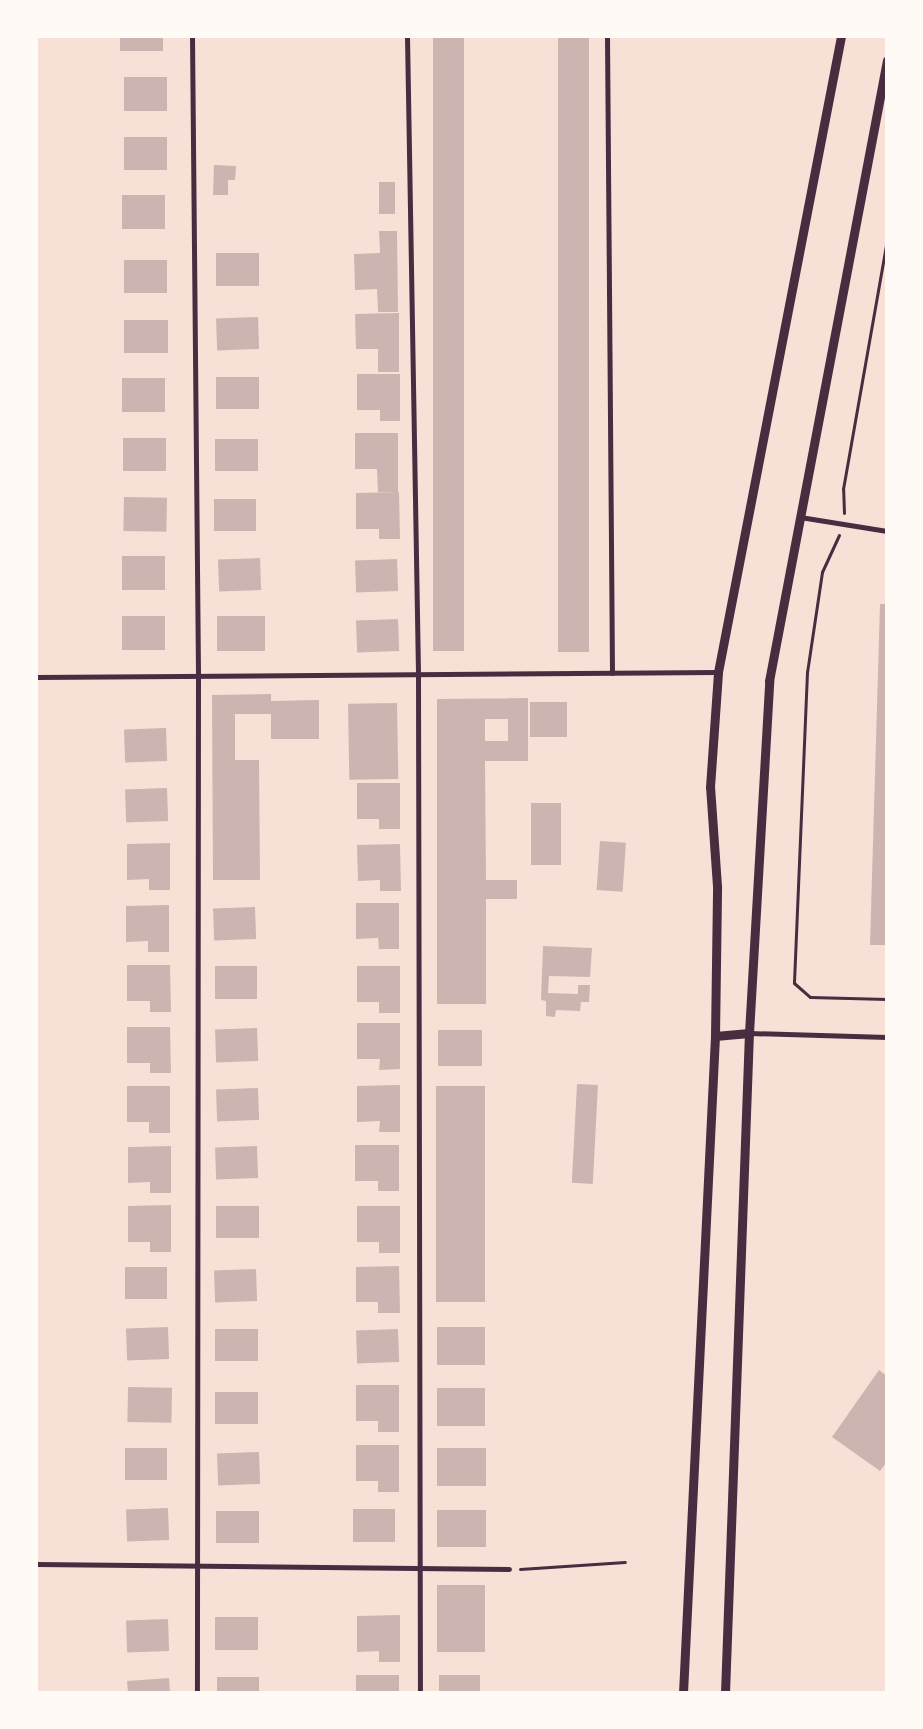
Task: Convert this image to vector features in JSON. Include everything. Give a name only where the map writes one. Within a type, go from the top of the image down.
[{"type":"street","points":[[192,36],[198,676],[197,1693]]},
{"type":"street","points":[[407,36],[418,674],[420,1693]]},
{"type":"street","points":[[607,36],[612,673]]},
{"type":"street","points":[[683,1693],[715,1036],[717,886],[710,787],[718,672],[840,36]]},
{"type":"street","points":[[724,1693],[749,1033],[769,681],[887,60]]},
{"type":"street","points":[[800,517],[887,531]]},
{"type":"street","points":[[36,677],[718,672]]},
{"type":"street","points":[[715,1036],[749,1033],[887,1037]]},
{"type":"street","points":[[36,1564],[197,1564],[420,1570],[509,1569]]},
{"type":"path","points":[[887,240],[843,490],[844,524],[822,572],[807,672],[794,983],[810,997],[887,999]]},
{"type":"path","points":[[509,1569],[625,1562]]},
{"type":"building","points":[[120,36],[163,36],[163,51],[120,51]]},
{"type":"building","points":[[433,36],[464,36],[464,651],[433,651]]},
{"type":"building","points":[[558,36],[589,36],[589,652],[558,652]]},
{"type":"building","points":[[124,77],[167,77],[167,111],[124,111]]},
{"type":"building","points":[[124,137],[167,137],[167,170],[124,170]]},
{"type":"building","points":[[214,165],[236,166],[235,180],[228,180],[228,195],[213,195]]},
{"type":"building","points":[[379,182],[395,182],[395,214],[379,214]]},
{"type":"building","points":[[122,195],[165,195],[165,229],[122,229]]},
{"type":"building","points":[[379,231],[397,231],[398,312],[378,312],[377,289],[355,290],[354,254],[380,253]]},
{"type":"building","points":[[216,253],[259,253],[259,286],[216,286]]},
{"type":"building","points":[[124,260],[167,260],[167,293],[124,293]]},
{"type":"building","points":[[399,313],[399,372],[378,372],[378,349],[356,349],[355,314]]},
{"type":"building","points":[[258,317],[259,349],[217,350],[216,318]]},
{"type":"building","points":[[124,320],[168,320],[168,353],[124,353]]},
{"type":"building","points":[[357,374],[400,374],[400,421],[380,421],[380,410],[357,410]]},
{"type":"building","points":[[216,377],[259,377],[259,409],[216,409]]},
{"type":"building","points":[[122,378],[165,378],[165,412],[122,412]]},
{"type":"building","points":[[355,433],[398,433],[398,492],[378,492],[377,469],[355,469]]},
{"type":"building","points":[[123,438],[166,438],[166,471],[123,471]]},
{"type":"building","points":[[215,439],[258,439],[258,471],[215,471]]},
{"type":"building","points":[[399,492],[400,539],[379,539],[379,529],[356,529],[356,493]]},
{"type":"building","points":[[124,497],[167,498],[166,532],[123,531]]},
{"type":"building","points":[[214,499],[256,499],[256,531],[214,531]]},
{"type":"building","points":[[122,556],[165,556],[165,590],[122,590]]},
{"type":"building","points":[[260,558],[261,590],[219,591],[218,559]]},
{"type":"building","points":[[397,559],[398,591],[356,592],[355,560]]},
{"type":"building","points":[[880,604],[887,604],[887,945],[870,945]]},
{"type":"building","points":[[122,616],[165,616],[165,650],[122,650]]},
{"type":"building","points":[[217,616],[265,616],[265,651],[217,651]]},
{"type":"building","points":[[398,619],[399,651],[357,652],[356,620]]},
{"type":"building","points":[[271,694],[271,701],[319,700],[319,739],[271,739],[271,714],[235,714],[235,760],[259,760],[260,880],[213,880],[212,695]]},
{"type":"building","points":[[528,698],[528,761],[485,761],[486,880],[517,880],[517,899],[486,899],[486,1004],[437,1004],[437,699]],"holes":[[[485,719],[508,719],[508,741],[485,741]]]},
{"type":"building","points":[[530,702],[567,702],[567,737],[530,737]]},
{"type":"building","points":[[397,703],[398,779],[349,780],[348,704]]},
{"type":"building","points":[[166,728],[167,761],[125,762],[124,729]]},
{"type":"building","points":[[357,783],[400,783],[400,829],[379,829],[379,819],[357,819]]},
{"type":"building","points":[[167,788],[168,821],[126,822],[125,789]]},
{"type":"building","points":[[531,803],[561,803],[561,865],[531,865]]},
{"type":"building","points":[[600,841],[626,843],[623,892],[597,890]]},
{"type":"building","points":[[170,843],[170,890],[149,890],[149,879],[127,880],[127,844]]},
{"type":"building","points":[[400,844],[401,891],[380,891],[380,880],[358,881],[357,845]]},
{"type":"building","points":[[356,903],[399,903],[399,949],[379,949],[378,938],[356,939]]},
{"type":"building","points":[[169,905],[169,952],[148,952],[148,941],[126,942],[126,906]]},
{"type":"building","points":[[255,907],[256,939],[214,940],[213,908]]},
{"type":"building","points":[[543,946],[592,948],[590,977],[549,976],[548,993],[578,994],[578,985],[590,985],[589,1002],[581,1002],[580,1011],[556,1010],[555,1017],[546,1016],[546,1001],[541,1000]]},
{"type":"building","points":[[127,965],[170,965],[171,1012],[150,1012],[150,1001],[127,1001]]},
{"type":"building","points":[[215,966],[257,966],[257,999],[215,999]]},
{"type":"building","points":[[357,966],[400,966],[400,1013],[379,1013],[379,1002],[357,1002]]},
{"type":"building","points":[[357,1023],[400,1023],[400,1069],[379,1070],[380,1059],[357,1059]]},
{"type":"building","points":[[127,1027],[170,1027],[171,1073],[150,1073],[150,1063],[127,1063]]},
{"type":"building","points":[[257,1028],[258,1061],[216,1062],[215,1029]]},
{"type":"building","points":[[438,1030],[482,1030],[482,1066],[438,1066]]},
{"type":"building","points":[[577,1084],[598,1085],[593,1184],[572,1183]]},
{"type":"building","points":[[400,1085],[400,1132],[379,1132],[380,1121],[357,1122],[357,1086]]},
{"type":"building","points":[[127,1086],[170,1086],[170,1133],[149,1133],[149,1122],[127,1122]]},
{"type":"building","points":[[436,1086],[485,1086],[485,1302],[436,1302]]},
{"type":"building","points":[[258,1088],[259,1120],[217,1121],[216,1089]]},
{"type":"building","points":[[355,1145],[399,1145],[399,1191],[378,1191],[378,1181],[355,1181]]},
{"type":"building","points":[[171,1146],[171,1193],[150,1193],[150,1182],[128,1183],[128,1147]]},
{"type":"building","points":[[257,1146],[258,1178],[216,1179],[215,1147]]},
{"type":"building","points":[[171,1205],[171,1252],[150,1252],[150,1242],[128,1242],[128,1206]]},
{"type":"building","points":[[216,1206],[259,1206],[259,1238],[216,1238]]},
{"type":"building","points":[[357,1206],[400,1206],[400,1253],[379,1253],[379,1242],[357,1242]]},
{"type":"building","points":[[399,1266],[400,1313],[378,1313],[378,1302],[356,1302],[356,1267]]},
{"type":"building","points":[[125,1267],[167,1267],[167,1299],[125,1299]]},
{"type":"building","points":[[256,1269],[257,1301],[215,1302],[214,1270]]},
{"type":"building","points":[[168,1327],[169,1359],[127,1360],[126,1328]]},
{"type":"building","points":[[437,1327],[485,1327],[485,1365],[437,1365]]},
{"type":"building","points":[[215,1329],[258,1329],[258,1361],[215,1361]]},
{"type":"building","points":[[398,1329],[399,1362],[357,1363],[356,1330]]},
{"type":"building","points":[[879,1370],[887,1376],[887,1462],[880,1471],[832,1437]]},
{"type":"building","points":[[356,1385],[399,1385],[399,1432],[378,1432],[378,1421],[356,1421]]},
{"type":"building","points":[[128,1387],[172,1388],[171,1423],[127,1422]]},
{"type":"building","points":[[437,1388],[485,1388],[485,1426],[437,1426]]},
{"type":"building","points":[[215,1392],[258,1392],[258,1424],[215,1424]]},
{"type":"building","points":[[356,1445],[399,1445],[399,1492],[378,1492],[378,1481],[356,1481]]},
{"type":"building","points":[[125,1448],[167,1448],[167,1480],[125,1480]]},
{"type":"building","points":[[437,1448],[486,1448],[486,1486],[437,1486]]},
{"type":"building","points":[[259,1452],[260,1484],[218,1485],[217,1453]]},
{"type":"building","points":[[168,1508],[169,1540],[127,1541],[126,1509]]},
{"type":"building","points":[[353,1509],[395,1509],[395,1542],[353,1542]]},
{"type":"building","points":[[437,1510],[486,1510],[486,1547],[437,1547]]},
{"type":"building","points":[[216,1511],[259,1511],[259,1543],[216,1543]]},
{"type":"building","points":[[437,1585],[485,1585],[485,1652],[437,1652]]},
{"type":"building","points":[[400,1615],[400,1662],[379,1662],[379,1651],[357,1652],[357,1616]]},
{"type":"building","points":[[215,1617],[258,1617],[258,1650],[215,1650]]},
{"type":"building","points":[[168,1619],[169,1651],[127,1652],[126,1620]]},
{"type":"building","points":[[356,1675],[399,1675],[399,1693],[356,1693]]},
{"type":"building","points":[[439,1675],[480,1675],[480,1693],[439,1693]]},
{"type":"building","points":[[217,1677],[259,1677],[259,1693],[217,1693]]},
{"type":"building","points":[[169,1678],[170,1693],[128,1693],[127,1681]]}]
